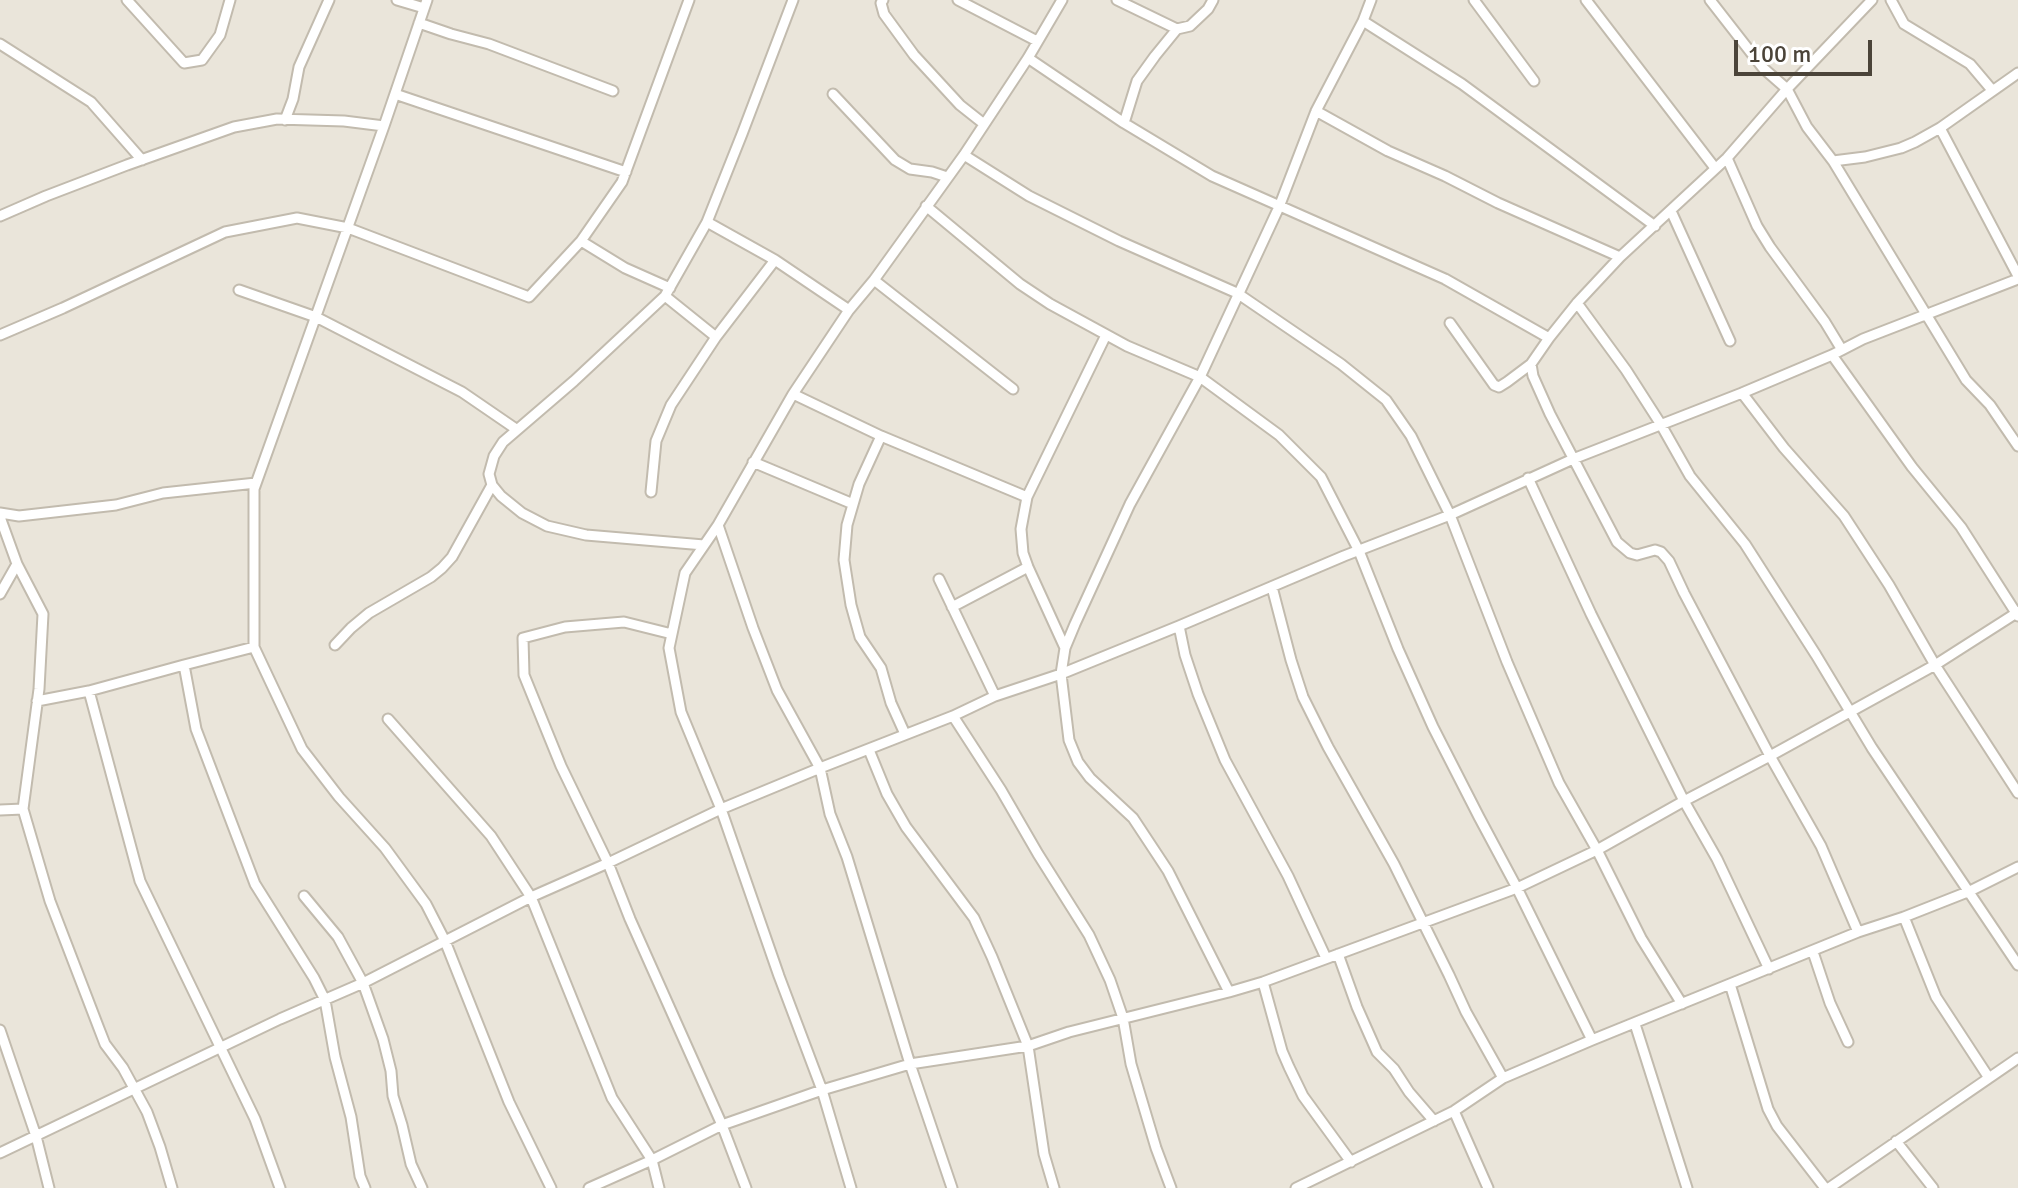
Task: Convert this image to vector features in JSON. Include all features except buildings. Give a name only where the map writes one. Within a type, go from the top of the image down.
[{"type":"street","points":[[127,0],[184,63],[202,60],[220,35],[230,0]]},
{"type":"street","points":[[285,120],[299,67],[329,0]]},
{"type":"street","points":[[397,0],[426,4],[254,489],[254,647],[302,749],[426,904],[445,941],[509,1102],[551,1188]]},
{"type":"street","points":[[0,335],[225,232],[297,218],[348,228],[529,297],[581,241],[622,182],[689,0]]},
{"type":"street","points":[[704,545],[586,535],[547,526],[522,513],[501,496],[492,485],[489,474],[494,456],[503,442],[574,381],[668,292],[707,222],[793,0]]},
{"type":"street","points":[[883,0],[884,14],[914,55],[960,105],[984,124]]},
{"type":"street","points":[[958,0],[1037,41]]},
{"type":"street","points":[[1117,0],[1177,29]]},
{"type":"street","points":[[1124,123],[1137,81],[1155,56],[1177,29],[1190,26],[1213,0]]},
{"type":"street","points":[[1229,992],[1168,871],[1133,818],[1090,778],[1078,762],[1069,740],[1061,674],[1065,648],[1130,504],[1200,377],[1279,207],[1316,111],[1371,0]]},
{"type":"street","points":[[1474,0],[1534,81]]},
{"type":"street","points":[[1586,0],[1715,168]]},
{"type":"street","points":[[1710,0],[1763,68],[1787,89],[1807,127],[1833,161],[1966,380],[1990,405],[2018,446]]},
{"type":"street","points":[[1450,323],[1494,385],[1499,387],[1531,364],[1577,303],[1620,257],[1727,158],[1787,89],[1872,0]]},
{"type":"street","points":[[1891,0],[1904,24],[1970,64],[1992,90]]},
{"type":"street","points":[[851,1188],[822,1090],[721,809],[681,712],[669,648],[685,573],[718,525],[793,394],[849,310],[964,155],[1028,58],[1059,1]]},
{"type":"street","points":[[1363,21],[1462,84],[1655,226]]},
{"type":"street","points":[[419,23],[489,44],[613,91]]},
{"type":"street","points":[[0,44],[91,102],[142,160]]},
{"type":"street","points":[[1028,58],[1124,123],[1212,176],[1445,279],[1549,338]]},
{"type":"street","points":[[1833,161],[1901,148],[1940,128],[2018,73]]},
{"type":"street","points":[[395,94],[626,172]]},
{"type":"street","points":[[833,94],[895,160],[910,169],[947,177]]},
{"type":"street","points":[[1316,111],[1388,151],[1620,257]]},
{"type":"street","points":[[0,216],[234,127],[277,119],[384,126]]},
{"type":"street","points":[[0,1153],[363,983],[531,897],[721,809],[1450,515],[1573,459],[1742,393],[1863,339],[1927,316],[2018,277],[1940,128]]},
{"type":"street","points":[[964,155],[1029,196],[1119,241],[1237,293],[1341,364],[1386,400],[1411,436],[1450,515],[1501,648],[1559,783],[1641,938],[1682,1004]]},
{"type":"street","points":[[589,1188],[722,1125],[822,1090],[910,1064],[1028,1046],[1229,992],[1517,888],[1597,850],[1770,756],[1935,665],[2018,614],[1961,527],[1912,467],[1837,353],[1825,322],[1764,237],[1727,158]]},
{"type":"street","points":[[926,206],[1020,284],[1127,346],[1200,377],[1279,435],[1321,477],[1359,551],[1433,727],[1592,1040]]},
{"type":"street","points":[[1671,211],[1730,341]]},
{"type":"street","points":[[707,222],[775,260],[849,310]]},
{"type":"street","points":[[581,241],[668,292],[716,337]]},
{"type":"street","points":[[651,492],[656,441],[664,417],[716,337],[775,260]]},
{"type":"street","points":[[874,280],[1013,389]]},
{"type":"street","points":[[239,290],[316,317],[462,392],[516,429]]},
{"type":"street","points":[[1577,303],[1626,370],[1690,476],[1745,544],[1872,748],[2018,965]]},
{"type":"street","points":[[1065,648],[1028,567],[1021,529],[1027,497],[1106,335]]},
{"type":"street","points":[[1531,364],[1533,376],[1573,459],[1617,542],[1630,553],[1637,555],[1655,550],[1669,561],[1770,756],[1821,846],[1858,932]]},
{"type":"street","points":[[1742,393],[1784,448],[1844,516],[2018,793]]},
{"type":"street","points":[[793,394],[881,436],[1027,497]]},
{"type":"street","points":[[881,436],[853,504],[847,525],[844,560],[860,637],[881,668],[891,703],[905,734]]},
{"type":"street","points":[[753,462],[853,504]]},
{"type":"street","points":[[1528,478],[1591,614],[1684,801],[1717,859],[1769,969]]},
{"type":"street","points":[[172,1188],[160,1147],[135,1088],[105,1044],[46,889],[23,809],[37,701],[43,614],[17,564],[0,515],[19,516],[116,505],[163,493],[256,483]]},
{"type":"street","points":[[335,645],[369,613],[442,568],[452,557],[492,485]]},
{"type":"street","points":[[718,525],[777,690],[820,768],[830,814],[847,857],[910,1064],[952,1188]]},
{"type":"street","points":[[0,594],[17,564]]},
{"type":"street","points":[[952,607],[1028,567]]},
{"type":"street","points":[[939,579],[995,696]]},
{"type":"street","points":[[1272,587],[1303,697],[1503,1078]]},
{"type":"street","points":[[672,634],[624,622],[565,627],[523,638],[524,675],[561,766],[608,863],[722,1125],[746,1188]]},
{"type":"street","points":[[1179,626],[1198,694],[1225,760],[1288,876],[1326,958]]},
{"type":"street","points":[[37,701],[89,691],[254,647]]},
{"type":"street","points":[[184,665],[196,729],[255,884],[325,1000],[365,1188]]},
{"type":"street","points":[[89,691],[140,881],[255,1119],[280,1188]]},
{"type":"street","points":[[953,716],[1089,935],[1110,980],[1123,1018],[1131,1064],[1171,1188]]},
{"type":"street","points":[[388,719],[491,836],[531,897],[612,1098],[652,1160],[659,1188]]},
{"type":"street","points":[[869,750],[887,794],[906,827],[974,918],[992,957],[1028,1046],[1044,1154],[1054,1188]]},
{"type":"street","points":[[0,810],[23,809]]},
{"type":"street","points":[[1296,1188],[1454,1111],[1503,1078],[1858,932],[1970,891],[2018,867]]},
{"type":"street","points":[[304,896],[338,937],[363,983],[383,1039],[393,1096],[411,1164],[422,1188]]},
{"type":"street","points":[[1904,917],[1936,997],[1989,1078]]},
{"type":"street","points":[[1813,952],[1830,1003],[1848,1042]]},
{"type":"street","points":[[1338,954],[1377,1052],[1434,1121]]},
{"type":"street","points":[[1263,982],[1282,1051],[1303,1096],[1351,1162]]},
{"type":"street","points":[[1730,984],[1768,1109],[1777,1126],[1827,1188],[2018,1058]]},
{"type":"street","points":[[1635,1024],[1687,1188]]},
{"type":"street","points":[[0,1030],[36,1136],[49,1188]]},
{"type":"street","points":[[1454,1111],[1488,1188]]},
{"type":"street","points":[[1896,1141],[1933,1188]]},
{"type":"shaded area","points":[[0,0],[2018,0],[2018,1188],[0,1188]]}]
